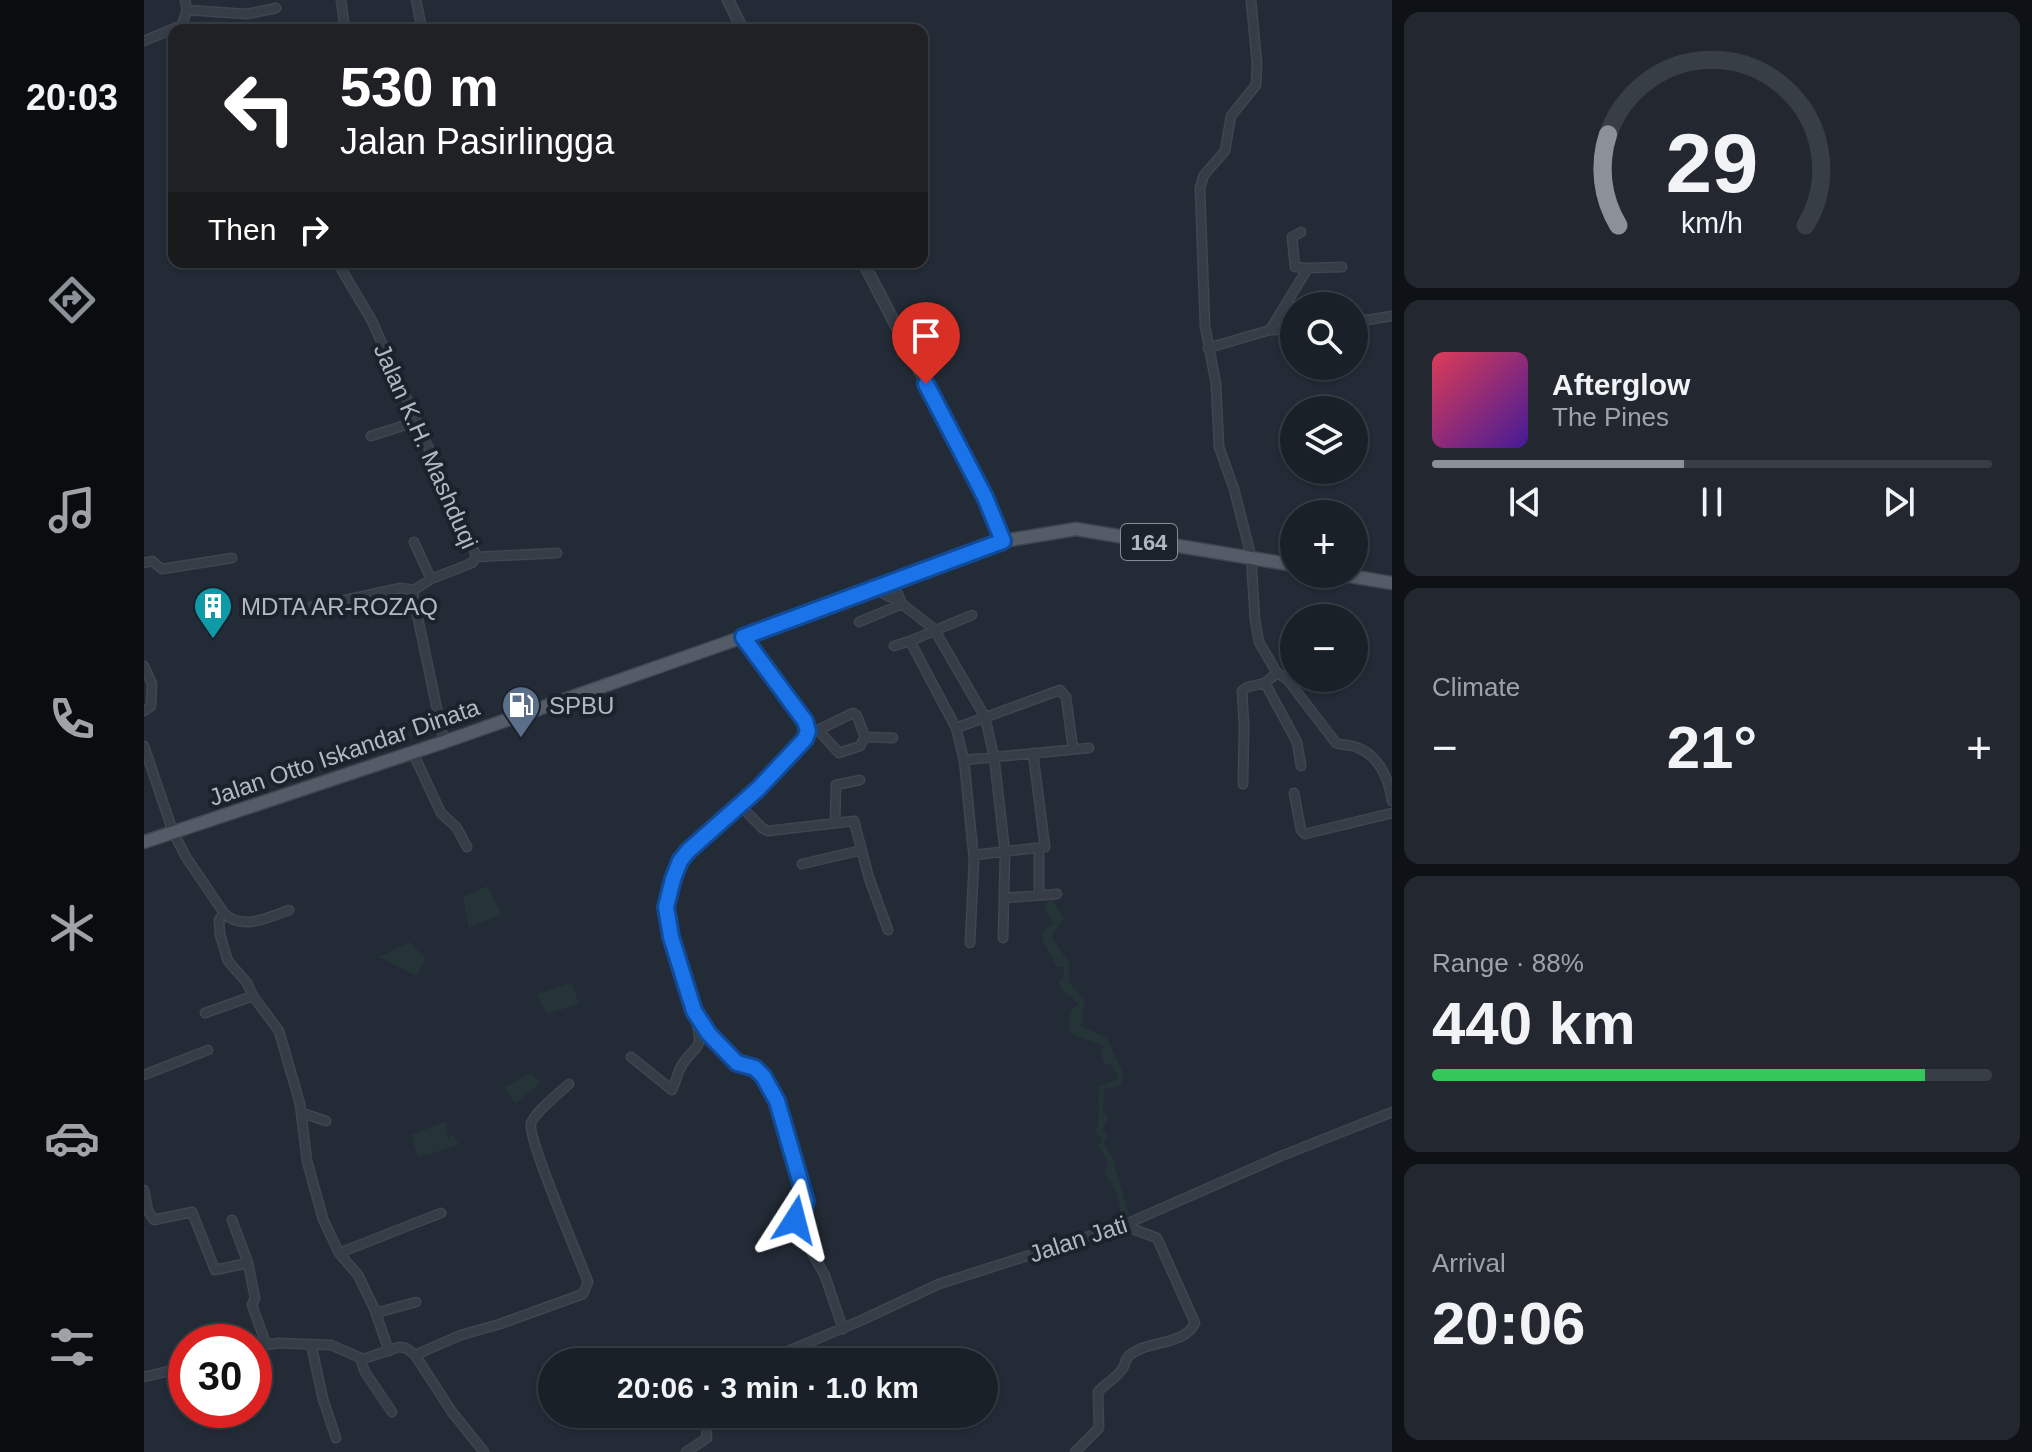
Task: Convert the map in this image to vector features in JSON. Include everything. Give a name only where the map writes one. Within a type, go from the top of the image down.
[{"type":"main road","name":"Jalan Otto Iskandar Dinata","points":[[144,842],[413,753],[743,637],[1003,541],[1076,529],[1280,562]]},
{"type":"main road","points":[[1368,579],[1392,583]]},
{"type":"street","points":[[341,0],[344,24]]},
{"type":"street","points":[[416,0],[421,24]]},
{"type":"street","points":[[728,0],[740,24]]},
{"type":"street","points":[[1251,0],[1256,85],[1231,116],[1225,151],[1204,175],[1200,188],[1208,348],[1216,384],[1219,447],[1234,489],[1251,556],[1259,642],[1277,673],[1287,679],[1336,743],[1355,747],[1379,763],[1392,801]]},
{"type":"street","points":[[182,24],[185,21],[186,5],[247,14],[276,8]]},
{"type":"street","points":[[144,41],[168,32]]},
{"type":"street","points":[[1301,232],[1292,237],[1295,267],[1342,267]]},
{"type":"street","name":"Jalan K.H. Mashduqi","points":[[341,268],[372,321],[476,557],[472,563],[431,579],[414,590]]},
{"type":"street","points":[[866,268],[985,497],[1003,541]]},
{"type":"street","points":[[1270,330],[1308,268]]},
{"type":"street","points":[[1368,320],[1392,316]]},
{"type":"street","points":[[1208,348],[1280,330]]},
{"type":"street","points":[[371,436],[415,422]]},
{"type":"street","points":[[414,542],[431,579]]},
{"type":"street","points":[[476,557],[557,553]]},
{"type":"street","points":[[144,563],[152,561],[162,569],[232,558]]},
{"type":"street","points":[[893,582],[902,603]]},
{"type":"street","points":[[308,608],[401,588],[414,590],[412,602],[444,742]]},
{"type":"street","points":[[875,589],[902,603],[934,629],[985,717],[994,757],[1005,852],[1003,938]]},
{"type":"street","points":[[859,622],[902,603]]},
{"type":"street","points":[[894,646],[972,615]]},
{"type":"street","points":[[631,1057],[672,1090],[683,1063],[700,1043],[694,1011],[671,937],[666,907],[680,861],[813,731],[853,713],[865,737],[860,746],[839,753],[813,731],[743,637]]},
{"type":"street","points":[[910,641],[956,728],[964,760],[974,855],[970,943]]},
{"type":"street","points":[[144,666],[152,684],[148,689],[151,706],[144,711]]},
{"type":"street","points":[[1243,784],[1242,691],[1265,683],[1277,673]]},
{"type":"street","points":[[1265,683],[1297,742],[1301,766]]},
{"type":"street","points":[[956,728],[1060,690],[1066,697],[1073,749]]},
{"type":"street","points":[[865,737],[893,738]]},
{"type":"street","points":[[144,746],[173,832],[224,913],[239,923],[289,910]]},
{"type":"street","points":[[964,760],[1089,748]]},
{"type":"street","points":[[413,753],[441,813],[454,823],[467,847]]},
{"type":"street","points":[[974,855],[1045,845],[1033,753]]},
{"type":"street","points":[[835,822],[836,785],[860,780]]},
{"type":"street","points":[[1294,793],[1301,830],[1305,834],[1392,813]]},
{"type":"street","points":[[740,805],[768,831],[854,821],[888,930]]},
{"type":"street","points":[[1039,848],[1039,895]]},
{"type":"street","points":[[802,864],[862,850]]},
{"type":"street","points":[[1005,898],[1057,894]]},
{"type":"street","points":[[224,913],[219,920],[220,935],[228,961],[247,983],[279,1031],[302,1113],[310,1178],[323,1219],[339,1253],[358,1275],[389,1351]]},
{"type":"street","points":[[205,1013],[253,996]]},
{"type":"street","points":[[694,1011],[709,1034],[737,1063],[755,1068],[763,1076],[777,1101],[806,1201],[796,1223],[825,1276],[843,1329]]},
{"type":"street","points":[[144,1075],[208,1050]]},
{"type":"street","points":[[415,1355],[461,1335],[560,1303],[583,1294],[587,1289],[588,1282],[537,1153],[531,1129],[533,1120],[569,1084]]},
{"type":"street","name":"Jalan Jati","points":[[796,1348],[939,1284],[1127,1224],[1281,1156],[1392,1112]]},
{"type":"street","points":[[302,1113],[326,1121]]},
{"type":"street","points":[[144,1196],[152,1219],[156,1221],[192,1212],[215,1270],[248,1263]]},
{"type":"street","points":[[339,1253],[441,1213]]},
{"type":"street","points":[[232,1220],[248,1263],[255,1298],[252,1305],[259,1324]]},
{"type":"street","points":[[1075,1452],[1099,1428],[1098,1392],[1121,1370],[1127,1357],[1153,1344],[1179,1338],[1188,1333],[1195,1323],[1157,1238],[1127,1224]]},
{"type":"street","points":[[376,1313],[416,1302]]},
{"type":"street","points":[[272,1344],[331,1345],[360,1358],[403,1347],[415,1355],[452,1412],[484,1452]]},
{"type":"street","points":[[311,1344],[323,1399],[336,1438]]},
{"type":"street","points":[[360,1358],[365,1372],[392,1412]]},
{"type":"street","points":[[144,1377],[168,1371]]},
{"type":"street","points":[[686,1452],[707,1438],[706,1428]]},
{"type":"shaded area","points":[[488,886],[501,914],[469,928],[463,897]]},
{"type":"shaded area","points":[[1051,899],[1064,918],[1051,936],[1069,963],[1069,983],[1085,1000],[1081,1026],[1107,1038],[1124,1076],[1120,1086],[1104,1089],[1103,1113],[1108,1117],[1103,1129],[1107,1135],[1104,1144],[1112,1157],[1129,1215],[1121,1216],[1114,1188],[1103,1173],[1108,1163],[1099,1146],[1102,1138],[1094,1133],[1098,1126],[1099,1086],[1118,1079],[1112,1064],[1105,1064],[1100,1050],[1104,1046],[1069,1032],[1070,1011],[1079,1004],[1061,989],[1058,980],[1063,980],[1064,967],[1057,967],[1043,941],[1042,933],[1053,924],[1045,907]]},
{"type":"shaded area","points":[[410,942],[425,959],[417,976],[379,957]]},
{"type":"shaded area","points":[[572,983],[579,1004],[547,1014],[537,994]]},
{"type":"shaded area","points":[[531,1073],[540,1083],[515,1104],[505,1087]]},
{"type":"shaded area","points":[[446,1121],[448,1137],[453,1135],[459,1145],[418,1157],[411,1135]]},
{"type":"place","name":"MDTA AR-ROZAQ","points":[[213,640]]},
{"type":"place","name":"SPBU","points":[[521,739]]},
{"type":"route","points":[[795,1220],[806,1201],[777,1101],[759,1071],[737,1063],[709,1034],[694,1011],[667,920],[668,894],[680,861],[688,851],[758,789],[805,739],[808,731],[805,721],[743,637],[1003,541],[985,497],[926,384]]}]
